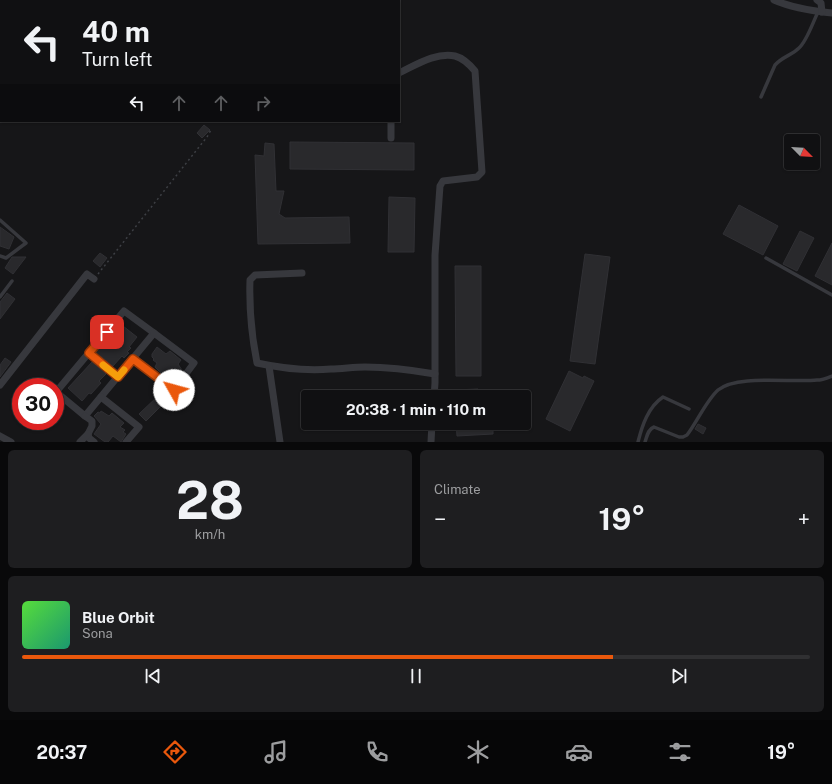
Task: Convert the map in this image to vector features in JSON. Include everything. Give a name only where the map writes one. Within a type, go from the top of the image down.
[{"type":"street","points":[[774,0],[784,4],[820,12],[832,13]]},
{"type":"street","points":[[817,0],[821,3],[820,12]]},
{"type":"street","points":[[400,73],[436,56],[455,56],[468,63],[475,70],[482,172],[477,177],[458,178],[443,181],[440,186],[435,255],[434,390]]},
{"type":"street","points":[[391,138],[392,122]]},
{"type":"street","points":[[302,273],[255,275],[250,280],[249,305],[251,334],[257,363],[269,366],[300,369],[329,370],[364,367],[413,370],[435,374]]},
{"type":"street","points":[[0,386],[87,274],[94,279]]},
{"type":"street","points":[[80,442],[88,434],[92,426],[92,421],[56,392],[124,312],[194,363],[174,390],[133,359]]},
{"type":"street","points":[[85,416],[154,333]]},
{"type":"street","points":[[89,353],[118,377]]},
{"type":"street","points":[[269,366],[280,442]]},
{"type":"street","points":[[101,397],[138,427],[126,442]]},
{"type":"street","points":[[431,442],[432,430]]},
{"type":"street","points":[[88,434],[89,438],[94,442]]},
{"type":"street","points":[[2,439],[11,442]]},
{"type":"lane","points":[[761,98],[775,65],[779,60],[798,49],[820,12]]},
{"type":"lane","points":[[0,220],[26,243],[6,258],[0,256]]},
{"type":"lane","points":[[766,258],[832,295]]},
{"type":"lane","points":[[0,296],[12,281]]},
{"type":"lane","points":[[645,442],[649,431],[654,427],[679,437],[687,435],[713,396],[722,387],[730,384],[760,380],[818,380],[832,376]]},
{"type":"lane","points":[[638,442],[643,423],[656,401],[663,398],[689,409]]},
{"type":"path","points":[[94,279],[211,130]]},
{"type":"building","points":[[204,125],[210,130],[202,138],[197,133]]},
{"type":"building","points":[[290,142],[414,143],[414,170],[290,169]]},
{"type":"building","points":[[265,143],[274,144],[276,191],[284,191],[279,214],[285,218],[349,217],[350,243],[258,244],[255,155],[264,156]]},
{"type":"building","points":[[389,197],[415,198],[414,252],[388,252]]},
{"type":"building","points":[[739,205],[778,226],[763,255],[723,234]]},
{"type":"building","points":[[0,227],[14,237],[9,249],[0,246]]},
{"type":"building","points":[[800,231],[814,238],[797,271],[783,264]]},
{"type":"building","points":[[832,243],[832,285],[815,276]]},
{"type":"building","points":[[100,253],[107,258],[100,267],[93,261]]},
{"type":"building","points":[[585,254],[610,257],[595,364],[570,361]]},
{"type":"building","points":[[12,257],[26,257],[13,274],[5,268]]},
{"type":"building","points":[[455,266],[481,266],[481,376],[456,376]]},
{"type":"building","points":[[7,293],[15,299],[0,319],[0,302]]},
{"type":"building","points":[[123,326],[137,337],[129,347],[131,348],[127,352],[129,353],[124,358],[122,356],[113,366],[96,352],[104,343],[107,345]]},
{"type":"building","points":[[157,347],[166,354],[170,351],[181,360],[178,364],[182,370],[176,379],[168,373],[165,377],[155,367],[157,363],[153,360],[152,354]]},
{"type":"building","points":[[5,358],[11,362],[0,377],[0,365]]},
{"type":"building","points":[[92,362],[106,374],[99,381],[101,383],[82,401],[68,388]]},
{"type":"building","points":[[569,371],[583,378],[584,376],[594,381],[570,431],[546,419]]},
{"type":"building","points":[[478,389],[478,390],[455,390]]},
{"type":"building","points":[[159,395],[165,402],[146,421],[139,414]]},
{"type":"building","points":[[101,411],[109,416],[112,413],[124,423],[120,427],[125,430],[123,432],[126,434],[121,442],[113,436],[108,442],[105,442],[94,434],[101,424],[94,416]]},
{"type":"building","points":[[698,424],[706,428],[703,434],[695,429]]},
{"type":"building","points":[[457,430],[493,430],[493,434],[457,436]]},
{"type":"slow traffic","points":[[103,365],[118,377],[124,370]]},
{"type":"route","points":[[107,332],[89,353],[118,377],[133,359],[174,390]]}]
